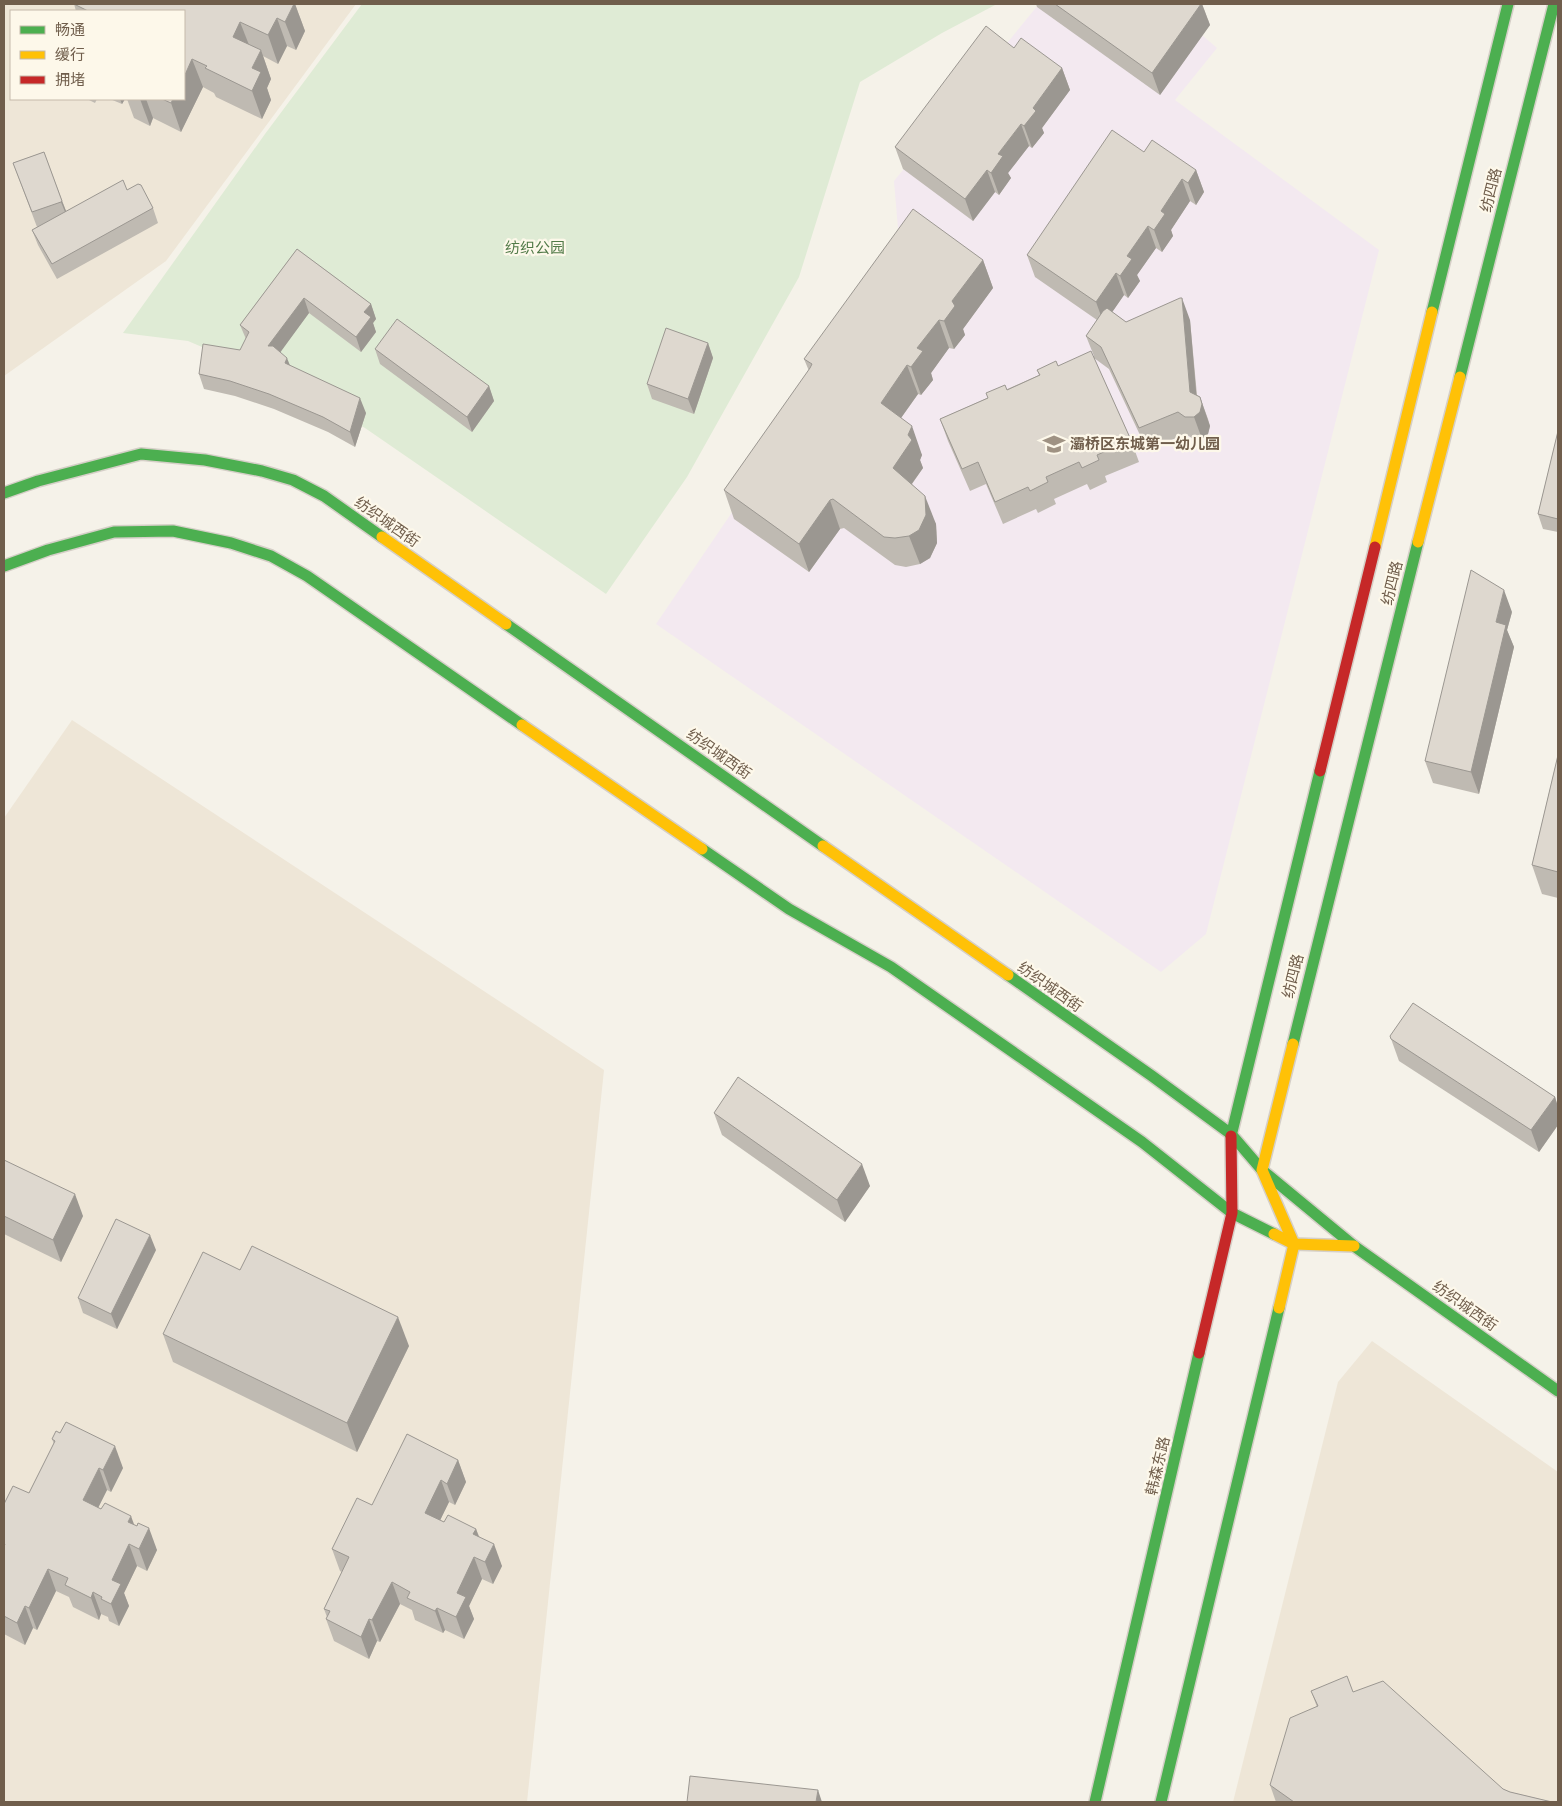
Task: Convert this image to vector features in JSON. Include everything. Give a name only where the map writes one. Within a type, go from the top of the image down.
[{"type":"main road","name":"纺四路","points":[[1231,1134],[1508,4]]},
{"type":"main road","name":"纺四路","points":[[1262,1170],[1314,954],[1554,4]]},
{"type":"main road","name":"纺织城西街","points":[[4,493],[38,481],[141,454],[205,460],[262,471],[293,480],[324,496],[1136,1065],[1231,1134],[1262,1170],[1354,1246],[1558,1391]]},
{"type":"main road","points":[[4,566],[48,550],[114,532],[173,531],[232,543],[271,556],[307,576],[789,909],[891,967],[1142,1142],[1232,1213],[1294,1244],[1354,1246]]},
{"type":"main road","name":"韩森东路","points":[[1095,1802],[1232,1213],[1231,1134]]},
{"type":"main road","points":[[1161,1802],[1294,1244],[1262,1170]]},
{"type":"shaded area","points":[[4,4],[356,4],[166,261],[4,376]]},
{"type":"shaded area","name":"灞桥区东城第一幼儿园","points":[[1039,4],[1166,4],[1217,48],[1175,100],[1379,250],[1206,934],[1161,972],[656,624],[901,264],[894,181]]},
{"type":"shaded area","points":[[72,720],[604,1070],[527,1802],[4,1802],[4,818]]},
{"type":"shaded area","points":[[1372,1341],[1558,1472],[1558,1802],[1233,1802],[1338,1382]]},
{"type":"green space","name":"纺织公园","points":[[362,4],[997,4],[942,33],[860,82],[799,277],[687,477],[606,594],[365,428],[277,379],[188,341],[123,333],[265,134]]},
{"type":"building","points":[[74,4],[294,4],[285,22],[277,18],[268,35],[240,22],[233,37],[261,50],[252,68],[261,72],[252,91],[205,68],[207,66],[192,59],[185,75],[185,10],[86,10]]},
{"type":"building","points":[[1055,4],[1201,4],[1152,73]]},
{"type":"building","points":[[986,26],[1014,48],[1021,38],[1062,68],[1033,108],[1036,111],[1024,126],[1021,124],[998,154],[1003,156],[991,173],[987,170],[965,199],[895,147]]},
{"type":"building","points":[[1112,130],[1144,152],[1152,140],[1196,170],[1188,183],[1182,179],[1161,211],[1165,214],[1154,230],[1148,226],[1127,256],[1132,259],[1120,276],[1116,273],[1096,302],[1027,255]]},
{"type":"building","points":[[44,152],[62,201],[32,212],[13,163]]},
{"type":"building","points":[[123,180],[127,190],[138,184],[141,185],[153,208],[52,264],[32,230]]},
{"type":"building","points":[[913,209],[983,260],[952,301],[955,306],[944,321],[939,320],[917,348],[923,351],[911,367],[907,365],[881,403],[912,426],[908,435],[912,440],[893,468],[925,496],[926,515],[919,530],[909,536],[884,537],[833,499],[830,500],[799,544],[724,490],[810,368],[812,364],[804,359]]},
{"type":"building","points":[[297,249],[371,304],[364,312],[371,317],[356,337],[304,298],[268,346],[273,346],[287,358],[285,363],[360,398],[350,432],[323,417],[269,394],[230,381],[199,374],[203,344],[240,350],[249,332],[240,325]]},
{"type":"building","points":[[1182,298],[1190,392],[1200,397],[1202,404],[1200,412],[1194,417],[1185,417],[1178,412],[1139,428],[1101,347],[1086,336],[1107,308],[1126,322]]},
{"type":"building","points":[[397,319],[489,386],[467,417],[375,349]]},
{"type":"building","points":[[666,328],[708,343],[688,399],[647,384]]},
{"type":"building","points":[[1091,351],[1131,440],[1097,455],[1099,460],[1082,468],[1079,462],[1046,477],[1048,482],[1030,491],[1028,487],[995,502],[978,462],[962,469],[940,419],[988,398],[986,393],[1005,385],[1007,390],[1040,375],[1037,370],[1056,361],[1058,366]]},
{"type":"building","points":[[1558,431],[1558,519],[1538,514]]},
{"type":"building","points":[[1471,570],[1504,590],[1496,622],[1506,625],[1471,772],[1425,761]]},
{"type":"building","points":[[1558,755],[1558,872],[1532,865]]},
{"type":"building","points":[[1413,1003],[1555,1097],[1531,1130],[1391,1039],[1390,1036]]},
{"type":"building","points":[[738,1077],[862,1164],[837,1200],[714,1113]]},
{"type":"building","points":[[4,1160],[75,1194],[53,1240],[4,1216]]},
{"type":"building","points":[[116,1219],[150,1235],[111,1314],[78,1298]]},
{"type":"building","points":[[252,1246],[398,1317],[347,1423],[163,1334],[203,1252],[240,1270]]},
{"type":"building","points":[[66,1422],[115,1446],[103,1470],[99,1468],[83,1500],[101,1509],[105,1503],[131,1516],[128,1522],[137,1526],[138,1523],[149,1528],[139,1549],[129,1544],[112,1580],[121,1584],[111,1604],[93,1592],[91,1598],[65,1585],[68,1578],[48,1569],[29,1608],[25,1606],[17,1623],[4,1616],[4,1504],[13,1486],[29,1493],[55,1441],[52,1439],[56,1431],[60,1433]]},
{"type":"building","points":[[407,1434],[458,1460],[447,1484],[441,1480],[425,1513],[444,1522],[448,1515],[476,1529],[473,1534],[494,1544],[485,1562],[474,1557],[457,1593],[466,1597],[456,1617],[437,1608],[435,1611],[407,1598],[410,1592],[392,1582],[372,1620],[369,1619],[361,1637],[326,1619],[330,1611],[324,1609],[349,1557],[332,1549],[357,1498],[372,1505]]},
{"type":"building","points":[[1347,1676],[1353,1692],[1383,1681],[1503,1789],[1552,1802],[1294,1802],[1270,1785],[1290,1718],[1318,1706],[1311,1691]]},
{"type":"building","points":[[690,1776],[818,1790],[816,1802],[687,1802]]},
{"type":"traffic: fast","points":[[1432,312],[1508,4]]},
{"type":"traffic: fast","points":[[1460,377],[1554,4]]},
{"type":"traffic: fast","points":[[4,493],[38,481],[141,454],[205,460],[262,471],[293,480],[324,496],[382,537]]},
{"type":"traffic: fast","points":[[4,566],[48,550],[114,532],[173,531],[231,543],[271,556],[307,576],[522,725]]},
{"type":"traffic: fast","points":[[1293,1044],[1418,542]]},
{"type":"traffic: fast","points":[[506,624],[823,846]]},
{"type":"traffic: fast","points":[[1231,1136],[1320,771]]},
{"type":"traffic: fast","points":[[702,849],[789,909],[891,967],[1142,1142],[1232,1213],[1274,1234]]},
{"type":"traffic: fast","points":[[1008,975],[1231,1134],[1262,1170],[1354,1246],[1558,1391]]},
{"type":"traffic: fast","points":[[1161,1802],[1279,1308]]},
{"type":"traffic: fast","points":[[1095,1802],[1199,1353]]},
{"type":"traffic: slow","points":[[1375,547],[1432,312]]},
{"type":"traffic: slow","points":[[1418,542],[1460,377]]},
{"type":"traffic: slow","points":[[382,537],[506,624]]},
{"type":"traffic: slow","points":[[522,725],[702,849]]},
{"type":"traffic: slow","points":[[823,846],[1008,975]]},
{"type":"traffic: slow","points":[[1279,1308],[1294,1244],[1262,1170],[1293,1044]]},
{"type":"traffic: slow","points":[[1274,1234],[1294,1244],[1354,1246]]},
{"type":"traffic: jam","points":[[1320,771],[1375,547]]},
{"type":"traffic: jam","points":[[1199,1353],[1232,1213],[1231,1136]]},
{"type":"place","name":"灞桥区东城第一幼儿园","points":[[1054,444]]}]
